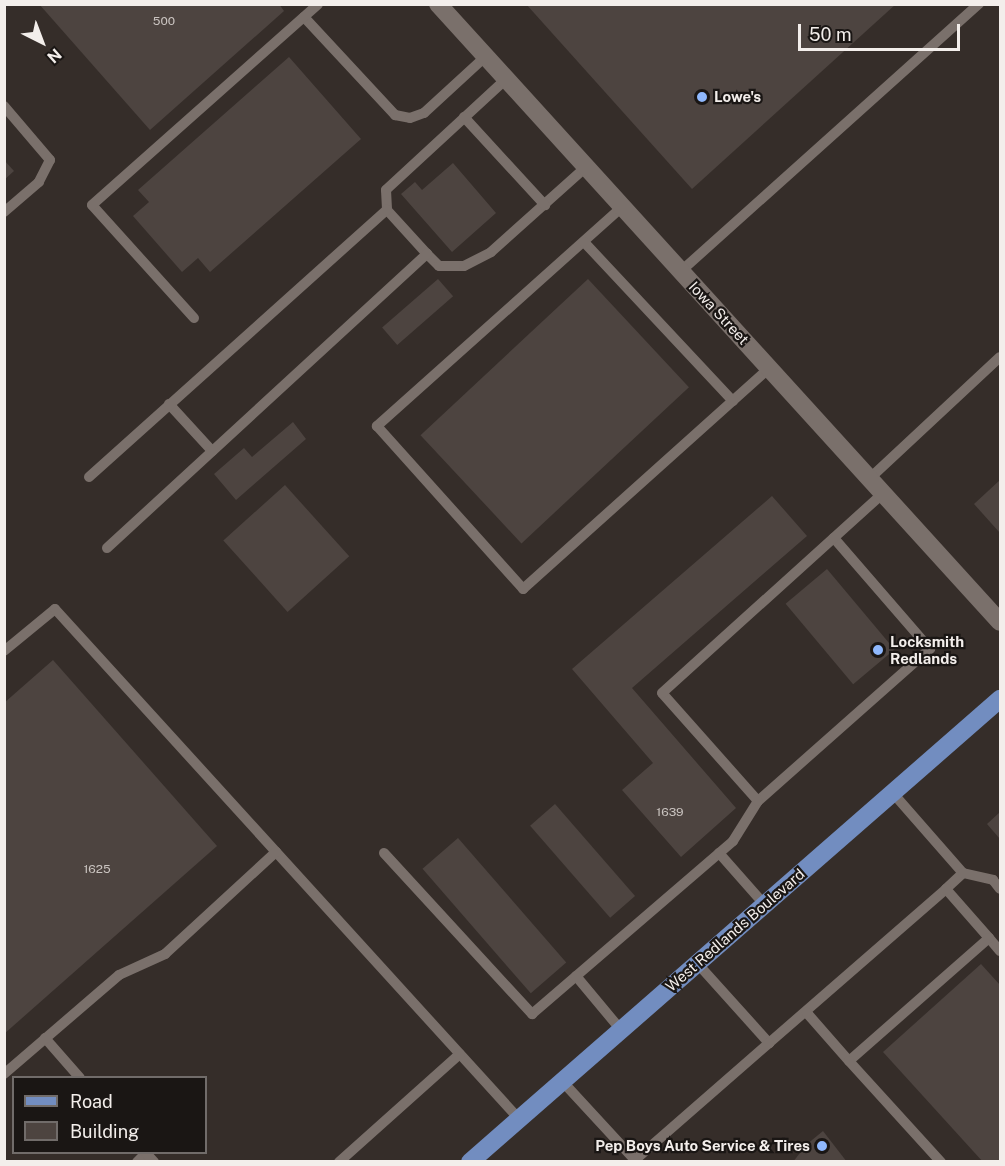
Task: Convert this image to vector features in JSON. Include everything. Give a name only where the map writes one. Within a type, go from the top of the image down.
[{"type":"main road","name":"West Redlands Boulevard","points":[[470,1161],[1000,699]]},
{"type":"street","name":"Iowa Street","points":[[438,4],[868,480],[1000,622]]},
{"type":"lane","points":[[194,318],[92,205],[318,4]]},
{"type":"lane","points":[[681,272],[979,4]]},
{"type":"lane","points":[[304,17],[395,115],[410,118],[424,113],[485,57]]},
{"type":"lane","points":[[505,80],[386,190],[387,210],[427,254],[439,266],[464,266],[491,252],[586,167]]},
{"type":"lane","points":[[4,106],[50,160],[39,182],[4,212]]},
{"type":"lane","points":[[464,117],[545,205]]},
{"type":"lane","points":[[622,207],[377,426],[523,589],[769,368]]},
{"type":"lane","points":[[89,477],[387,210]]},
{"type":"lane","points":[[584,242],[733,401]]},
{"type":"lane","points":[[107,548],[427,254]]},
{"type":"lane","points":[[868,480],[1000,357]]},
{"type":"lane","points":[[169,404],[212,451]]},
{"type":"lane","points":[[758,801],[662,693],[882,495]]},
{"type":"lane","points":[[384,853],[532,1014],[733,841],[758,801],[930,649],[834,538]]},
{"type":"lane","points":[[4,651],[55,609],[519,1119]]},
{"type":"lane","points":[[892,792],[963,873],[993,880],[1000,887]]},
{"type":"lane","points":[[4,1074],[119,975],[165,954],[276,852]]},
{"type":"lane","points":[[719,852],[764,904]]},
{"type":"lane","points":[[562,1081],[635,1161],[807,1013],[963,873]]},
{"type":"lane","points":[[946,890],[1000,951]]},
{"type":"lane","points":[[849,1061],[988,938]]},
{"type":"lane","points":[[697,963],[770,1043]]},
{"type":"lane","points":[[576,976],[621,1029]]},
{"type":"lane","points":[[807,1013],[940,1161]]},
{"type":"lane","points":[[45,1038],[79,1076]]},
{"type":"lane","points":[[339,1161],[460,1054]]},
{"type":"lane","points":[[137,1161],[148,1156]]},
{"type":"building","points":[[39,4],[279,4],[284,11],[150,130]]},
{"type":"building","name":"Lowe's","points":[[526,4],[896,4],[692,189]]},
{"type":"building","points":[[289,57],[361,139],[210,272],[198,258],[182,272],[133,216],[149,202],[138,190]]},
{"type":"building","points":[[4,160],[14,171],[4,180]]},
{"type":"building","points":[[453,163],[496,213],[452,252],[401,194],[415,182],[422,190]]},
{"type":"building","points":[[438,279],[453,296],[397,345],[382,328]]},
{"type":"building","points":[[588,279],[689,387],[521,543],[421,435]]},
{"type":"building","points":[[293,422],[306,439],[236,500],[214,474],[244,448],[252,457]]},
{"type":"building","points":[[1000,480],[1000,533],[974,504]]},
{"type":"building","points":[[285,485],[349,556],[288,612],[223,541]]},
{"type":"building","points":[[772,496],[807,536],[632,688],[736,808],[681,857],[622,790],[653,763],[572,669]]},
{"type":"building","points":[[827,569],[894,649],[853,684],[786,604]]},
{"type":"building","points":[[53,660],[217,846],[4,1034],[4,703]]},
{"type":"building","points":[[555,804],[635,896],[610,918],[530,826]]},
{"type":"building","points":[[1000,812],[1000,839],[987,824]]},
{"type":"building","points":[[458,838],[566,963],[531,993],[423,869]]},
{"type":"building","points":[[981,964],[1000,985],[1000,1162],[983,1162],[883,1052]]},
{"type":"building","name":"Pep Boys Auto Service & Tires","points":[[823,1131],[847,1162],[793,1162],[806,1145]]},
{"type":"place","name":"Lowe's","points":[[702,97]]},
{"type":"place","name":"Locksmith Redlands","points":[[878,650]]},
{"type":"place","name":"Pep Boys Auto Service & Tires","points":[[822,1146]]}]
